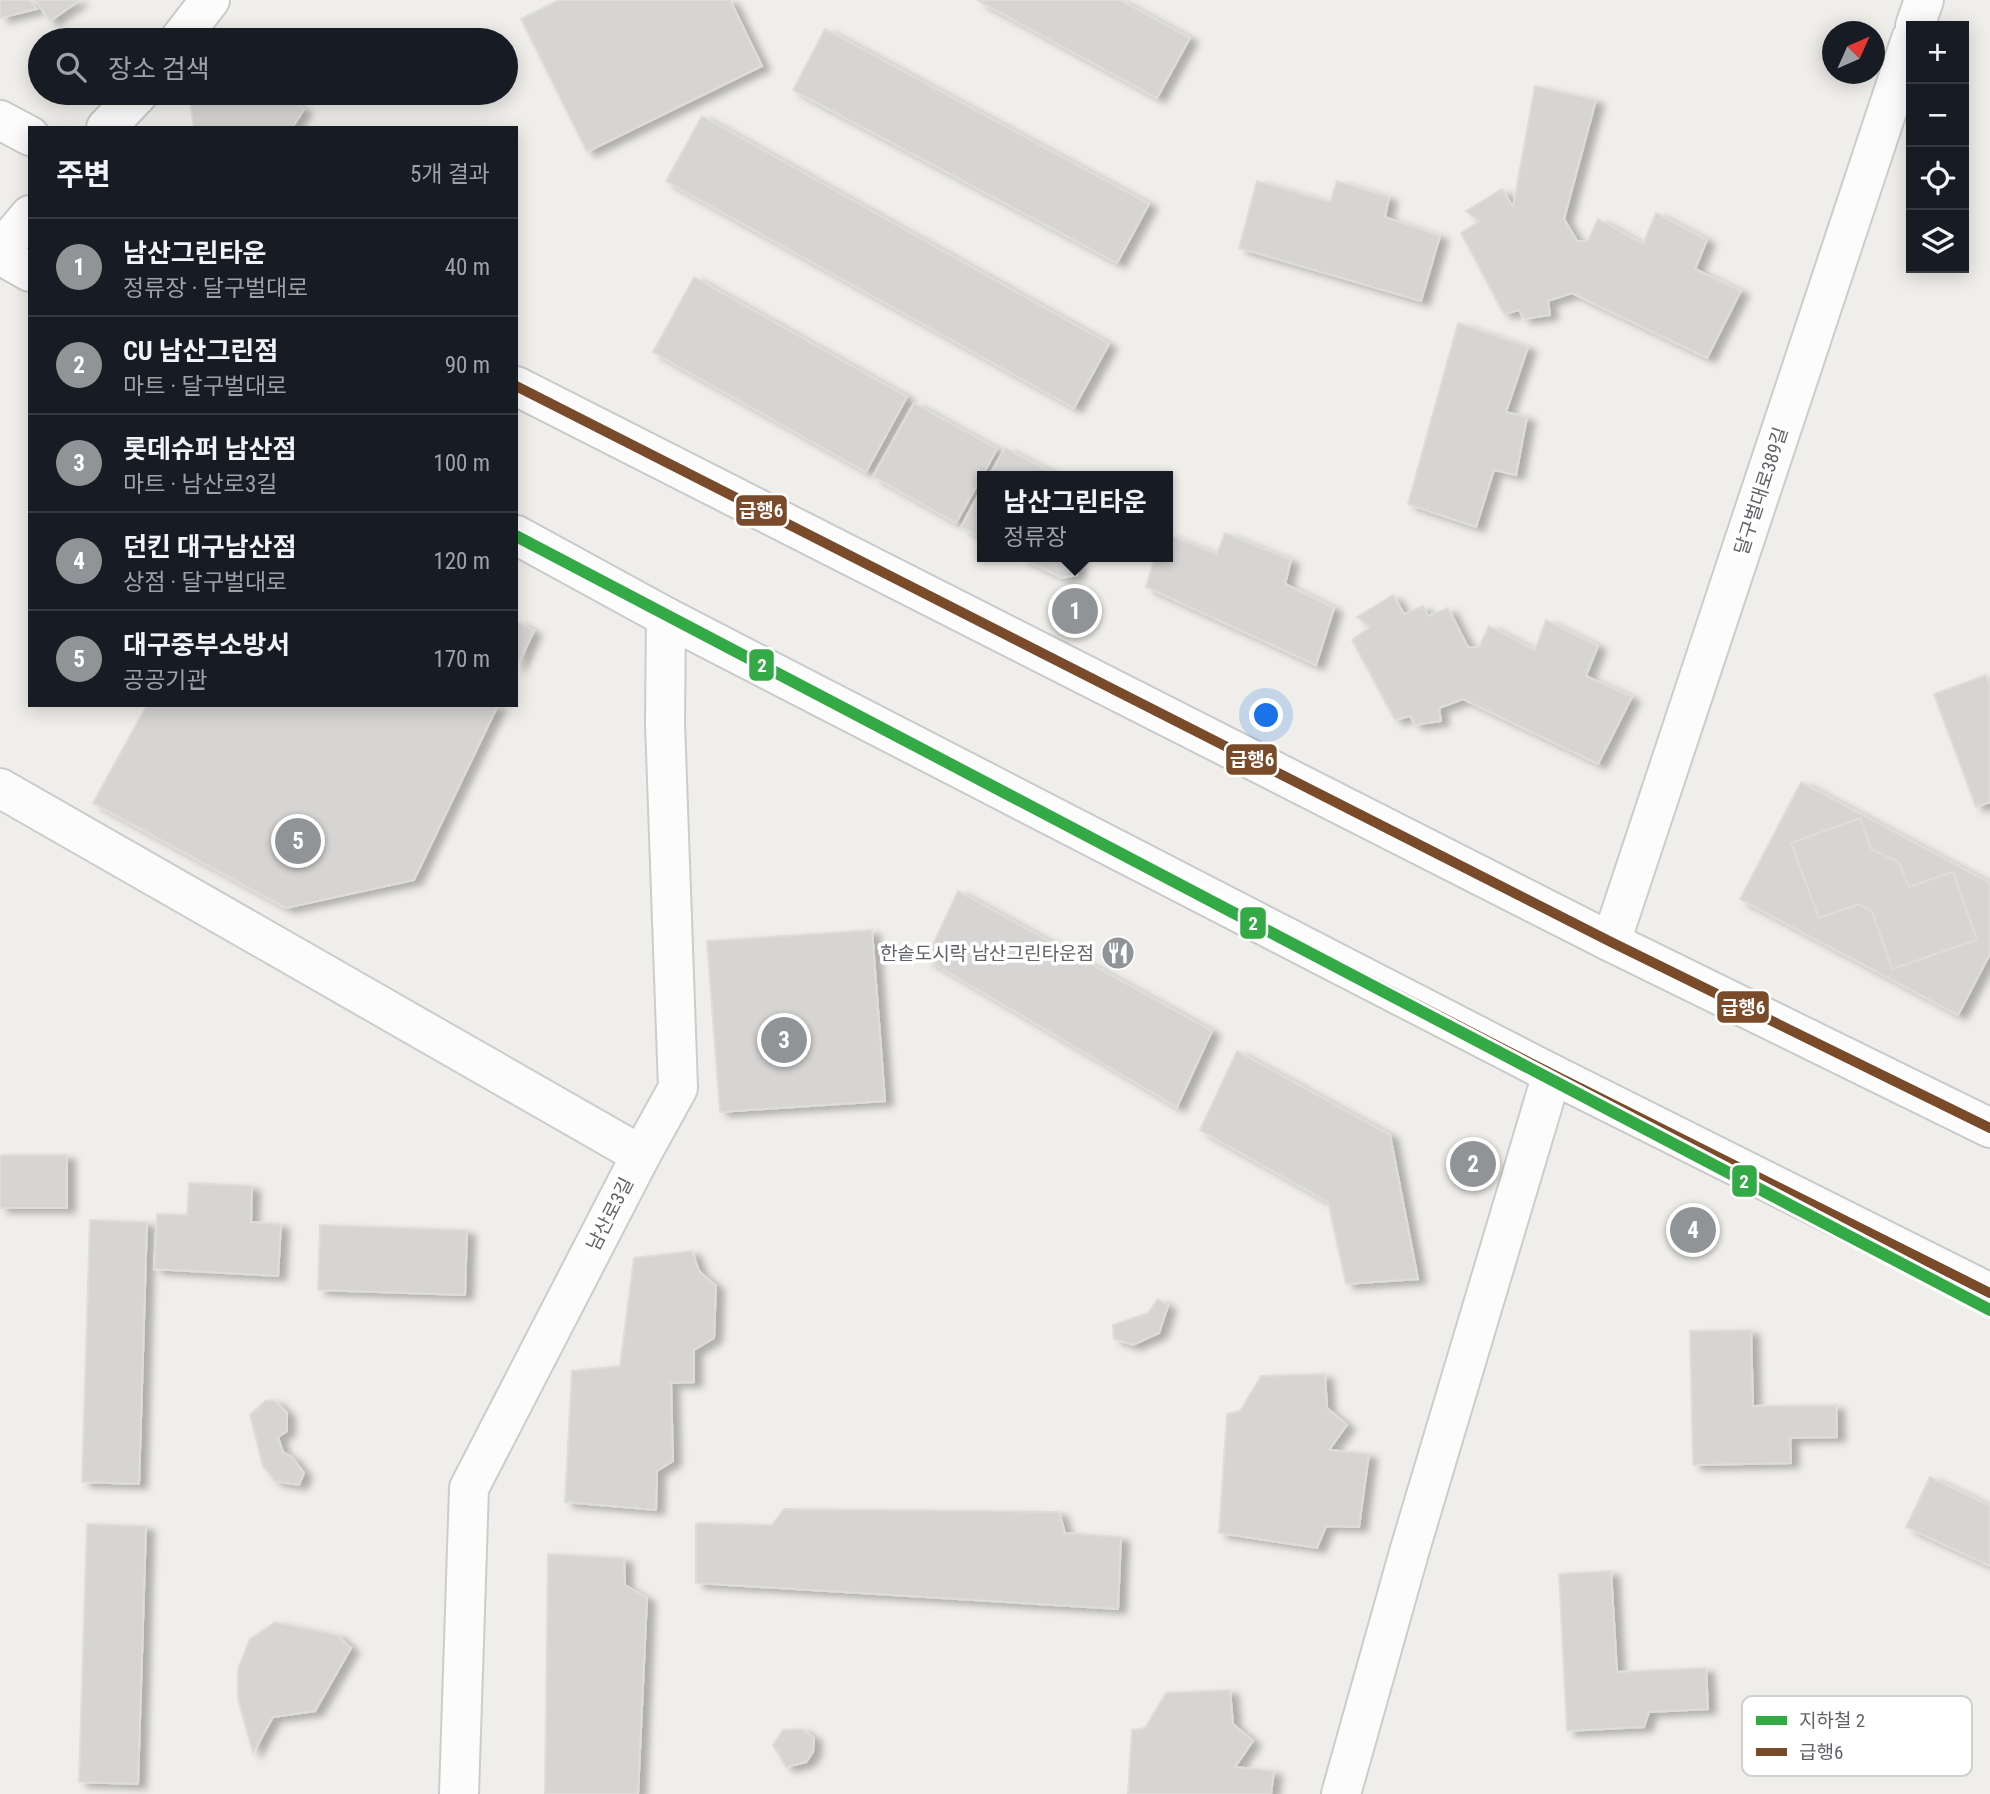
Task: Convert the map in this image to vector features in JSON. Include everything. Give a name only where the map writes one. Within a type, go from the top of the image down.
[{"type":"street","points":[[188,28],[210,0]]},
{"type":"street","points":[[1918,21],[1924,0]]},
{"type":"street","name":"달구벌대로389길","points":[[1611,943],[1906,54]]},
{"type":"street","points":[[108,126],[128,105]]},
{"type":"street","points":[[0,120],[28,135]]},
{"type":"street","points":[[28,218],[0,253],[28,271]]},
{"type":"street","points":[[518,387],[1611,943],[1990,1128]]},
{"type":"street","points":[[518,537],[666,617],[1552,1074],[1990,1293]]},
{"type":"street","name":"남산로3길","points":[[459,1794],[469,1488],[640,1155],[678,1088],[665,723],[666,617]]},
{"type":"street","points":[[0,788],[640,1155]]},
{"type":"street","points":[[1341,1794],[1410,1549],[1552,1074]]},
{"type":"building","points":[[0,0],[30,0],[37,9],[0,18]]},
{"type":"building","points":[[35,0],[80,0],[50,21]]},
{"type":"building","points":[[559,0],[730,0],[762,66],[587,152],[521,19]]},
{"type":"building","points":[[977,0],[1120,0],[1190,38],[1157,98]]},
{"type":"building","points":[[825,29],[1149,204],[1117,263],[793,90]]},
{"type":"building","points":[[1535,86],[1596,100],[1564,219],[1577,241],[1588,241],[1598,219],[1643,244],[1656,213],[1707,240],[1695,269],[1741,291],[1707,358],[1572,293],[1548,301],[1550,315],[1524,319],[1519,310],[1504,314],[1461,233],[1479,221],[1466,211],[1502,189],[1513,207]]},
{"type":"building","points":[[191,105],[297,105],[304,109],[293,126],[194,126]]},
{"type":"building","points":[[702,116],[1109,344],[1074,408],[666,181]]},
{"type":"building","points":[[1257,181],[1330,202],[1337,181],[1389,197],[1385,217],[1440,236],[1421,301],[1239,248]]},
{"type":"building","points":[[694,277],[907,397],[866,472],[653,352]]},
{"type":"building","points":[[1458,323],[1528,347],[1506,412],[1527,417],[1516,475],[1494,470],[1476,527],[1408,504]]},
{"type":"building","points":[[914,403],[997,449],[985,471],[977,471],[977,485],[956,523],[873,476]]},
{"type":"building","points":[[1005,448],[1049,471],[992,471]]},
{"type":"building","points":[[977,497],[977,535],[961,527]]},
{"type":"building","points":[[1225,533],[1291,560],[1285,584],[1334,608],[1316,665],[1146,587],[1154,562],[1173,562],[1173,537],[1217,554]]},
{"type":"building","points":[[1030,562],[1078,562],[1077,575],[1062,578]]},
{"type":"building","points":[[1393,595],[1404,614],[1423,606],[1428,616],[1448,608],[1468,647],[1479,647],[1489,626],[1535,650],[1546,620],[1598,646],[1586,676],[1632,697],[1598,764],[1463,699],[1439,708],[1441,721],[1415,725],[1410,716],[1395,720],[1352,640],[1370,627],[1357,617]]},
{"type":"building","points":[[518,622],[534,631],[518,664]]},
{"type":"building","points":[[1986,675],[1990,686],[1990,802],[1976,807],[1934,694]]},
{"type":"building","points":[[146,707],[497,707],[414,880],[286,908],[93,803]]},
{"type":"building","points":[[1801,782],[1990,883],[1990,954],[1958,1015],[1740,899]]},
{"type":"building","points":[[1860,818],[1871,849],[1899,862],[1909,887],[1953,872],[1977,940],[1892,969],[1872,911],[1859,904],[1819,918],[1791,843]]},
{"type":"building","points":[[958,891],[1212,1031],[1177,1107],[926,959]]},
{"type":"building","points":[[872,930],[885,1101],[720,1112],[707,941]]},
{"type":"building","points":[[1237,1051],[1390,1135],[1418,1279],[1346,1284],[1328,1202],[1200,1130]]},
{"type":"building","points":[[0,1155],[67,1155],[67,1208],[0,1208]]},
{"type":"building","points":[[189,1183],[252,1186],[251,1222],[281,1224],[278,1276],[154,1269],[157,1214],[187,1215]]},
{"type":"building","points":[[90,1220],[147,1222],[139,1484],[82,1482]]},
{"type":"building","points":[[320,1225],[467,1230],[465,1295],[318,1290]]},
{"type":"building","points":[[692,1251],[699,1271],[716,1286],[714,1338],[694,1350],[694,1382],[671,1383],[673,1461],[657,1471],[656,1510],[565,1502],[572,1371],[620,1366],[634,1258]]},
{"type":"building","points":[[1158,1299],[1168,1306],[1159,1333],[1133,1345],[1114,1339],[1113,1325],[1148,1313]]},
{"type":"building","points":[[1751,1330],[1753,1406],[1836,1405],[1837,1437],[1790,1438],[1791,1463],[1693,1465],[1690,1331]]},
{"type":"building","points":[[1325,1374],[1327,1408],[1347,1425],[1329,1450],[1369,1454],[1359,1527],[1326,1526],[1317,1548],[1219,1533],[1227,1414],[1240,1411],[1261,1376]]},
{"type":"building","points":[[274,1400],[287,1413],[287,1431],[278,1437],[283,1452],[292,1457],[304,1473],[299,1485],[275,1481],[263,1466],[250,1415],[265,1401]]},
{"type":"building","points":[[1930,1477],[1990,1506],[1990,1566],[1906,1527]]},
{"type":"building","points":[[784,1509],[1059,1512],[1065,1533],[1121,1537],[1118,1609],[696,1583],[696,1523],[772,1525]]},
{"type":"building","points":[[87,1524],[146,1526],[138,1784],[79,1782]]},
{"type":"building","points":[[548,1554],[624,1558],[625,1585],[647,1598],[638,1794],[545,1794]]},
{"type":"building","points":[[1611,1571],[1617,1672],[1706,1668],[1708,1709],[1649,1712],[1644,1727],[1567,1731],[1559,1574]]},
{"type":"building","points":[[275,1622],[337,1635],[351,1648],[315,1711],[273,1717],[253,1753],[238,1699],[238,1669],[250,1639]]},
{"type":"building","points":[[1230,1690],[1233,1724],[1253,1741],[1235,1767],[1274,1771],[1271,1794],[1128,1794],[1132,1730],[1145,1728],[1166,1693]]},
{"type":"building","points":[[802,1729],[814,1738],[813,1752],[806,1762],[786,1767],[773,1745],[783,1730]]},
{"type":"metro line","name":"2","points":[[518,537],[1990,1310]]},
{"type":"transit line","name":"급행6","points":[[518,387],[1611,942],[1990,1128]]},
{"type":"transit line","name":"급행6","points":[[518,536],[666,617],[1552,1074],[1990,1293]]},
{"type":"place","name":"남산그린타운","points":[[1075,611]]},
{"type":"place","name":"대구중부소방서","points":[[298,841]]},
{"type":"place","name":"한솥도시락 남산그린타운점","points":[[1118,953]]},
{"type":"place","name":"롯데슈퍼 남산점","points":[[784,1040]]},
{"type":"place","name":"CU 남산그린점","points":[[1473,1164]]},
{"type":"place","name":"던킨 대구남산점","points":[[1693,1230]]}]
